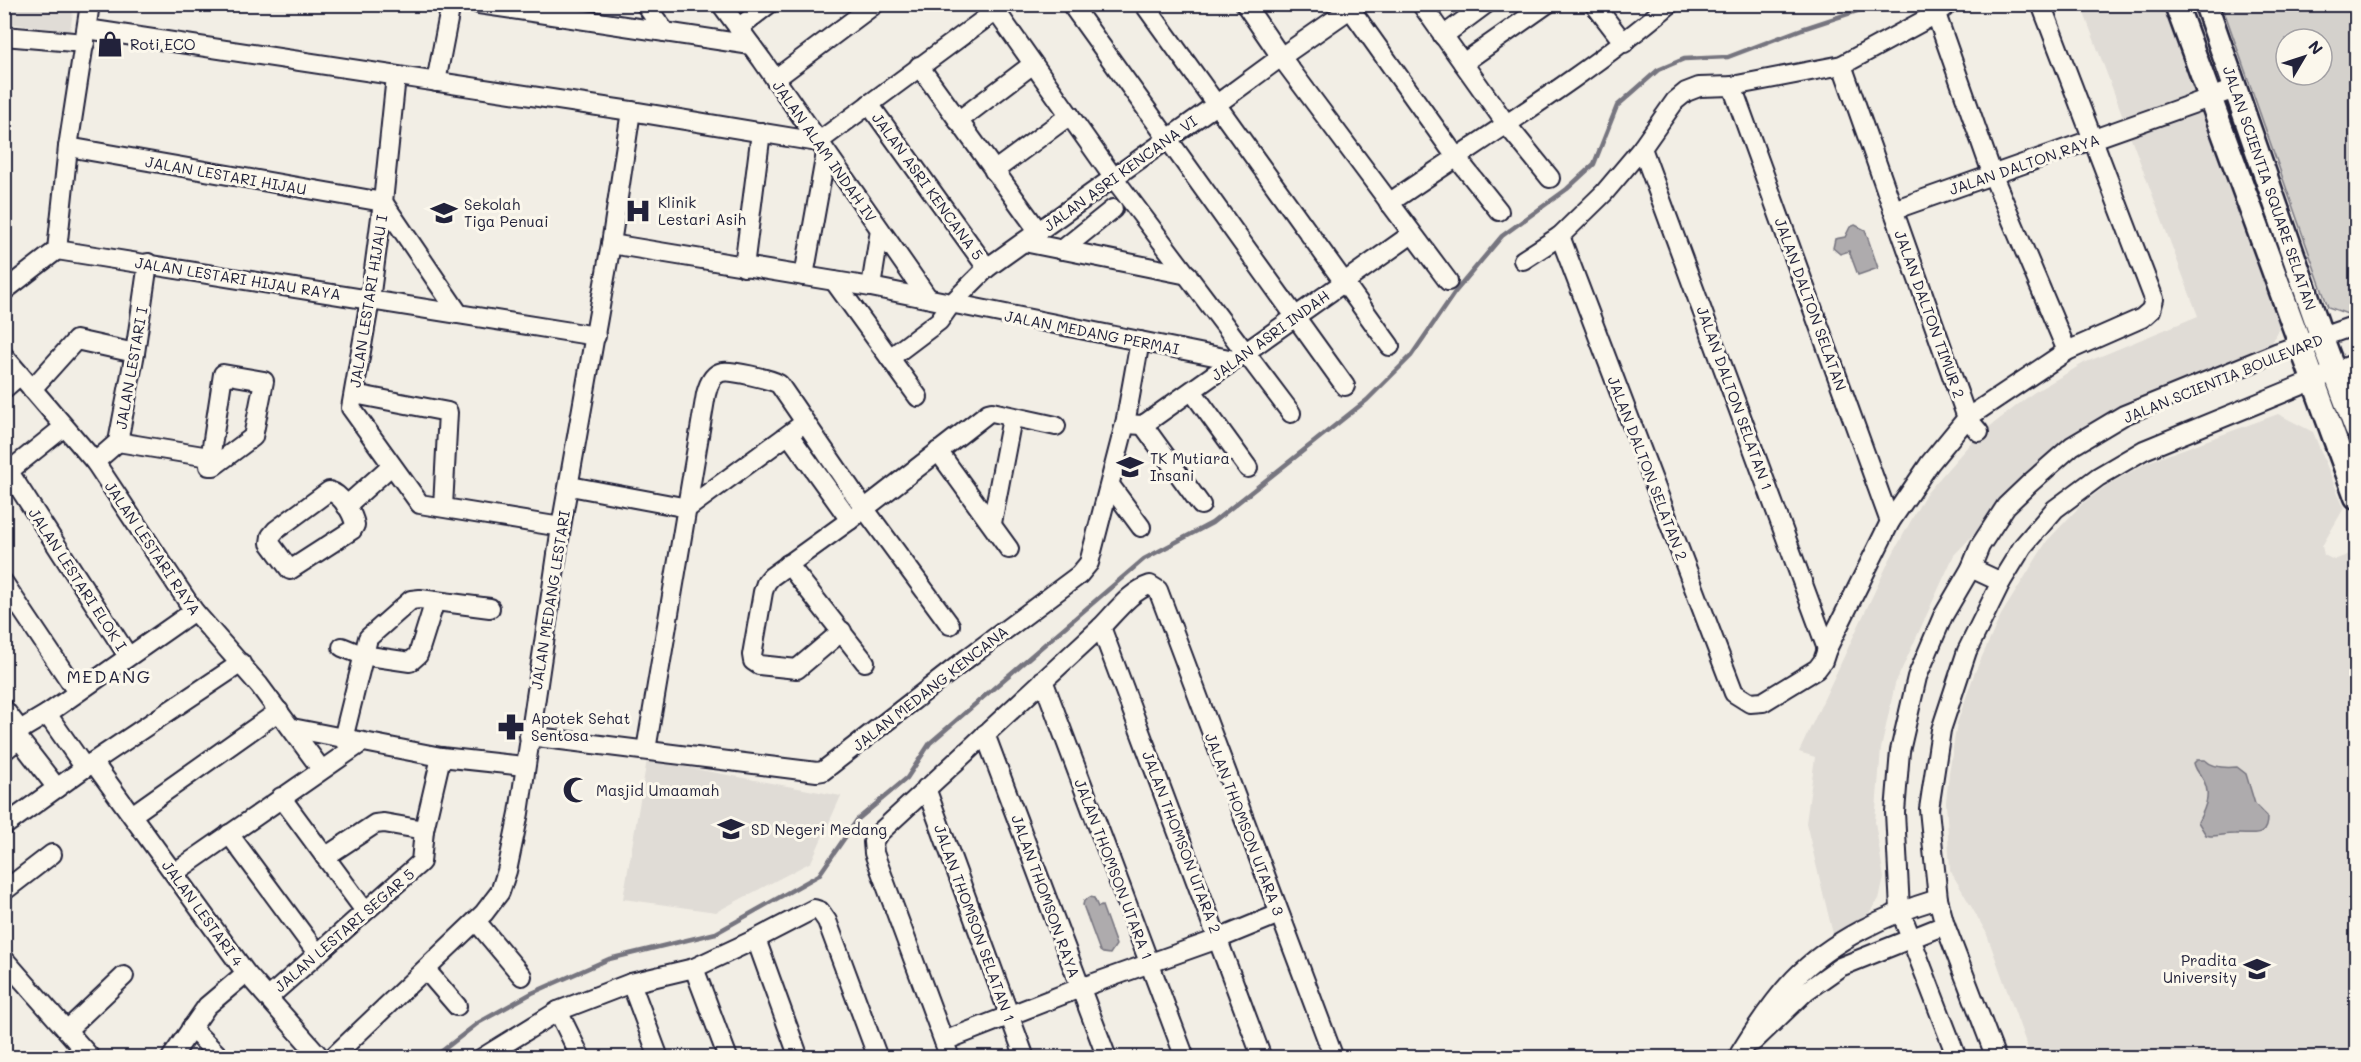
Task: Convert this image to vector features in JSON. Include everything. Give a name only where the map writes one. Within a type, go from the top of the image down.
[{"type":"street","points":[[4,291],[57,250],[68,147],[90,4]]},
{"type":"street","points":[[435,82],[450,4]]},
{"type":"street","points":[[480,4],[568,12],[665,32],[751,45]]},
{"type":"street","points":[[645,4],[665,32]]},
{"type":"street","name":"JALAN ALAM INDAH IV","points":[[721,4],[928,298]]},
{"type":"street","points":[[738,28],[769,4]]},
{"type":"street","points":[[775,79],[875,4]]},
{"type":"street","points":[[1071,4],[1345,386]]},
{"type":"street","points":[[1144,4],[1390,346]]},
{"type":"street","points":[[1245,4],[1288,52],[1389,203],[1448,281]]},
{"type":"street","points":[[1421,4],[1507,125],[1550,178]]},
{"type":"street","points":[[1443,36],[1486,4]]},
{"type":"street","points":[[1463,63],[1547,4]]},
{"type":"street","points":[[1594,4],[1624,44]]},
{"type":"street","points":[[1389,203],[1624,44],[1670,4]]},
{"type":"street","points":[[1827,649],[1890,522],[1930,463],[1973,425],[2067,351],[2142,318],[2151,310],[2154,299],[2041,4]]},
{"type":"street","name":"JALAN SCIENTIA SQUARE SELATAN","points":[[2176,4],[2356,497]]},
{"type":"street","name":"JALAN SCIENTIA SQUARE SELATAN","points":[[2206,4],[2356,429]]},
{"type":"street","points":[[1351,6],[1456,157],[1499,212]]},
{"type":"street","name":"JALAN ASRI KENCANA VI","points":[[951,304],[987,268],[1113,177],[1164,136],[1218,104],[1351,6]]},
{"type":"street","points":[[804,276],[822,148],[869,105],[922,70],[1000,7],[1034,64],[1113,177],[1188,275],[1242,354],[1291,413]]},
{"type":"street","points":[[1523,260],[1560,236],[1604,193],[1642,148],[1675,100],[1686,92],[1699,87],[1732,86],[1842,65],[1943,9],[1993,176],[2067,351]]},
{"type":"street","points":[[4,36],[86,36],[396,76],[761,132],[822,148]]},
{"type":"street","points":[[958,121],[1034,64]]},
{"type":"street","name":"JALAN DALTON TIMUR 2","points":[[1842,65],[1973,425]]},
{"type":"street","points":[[922,70],[994,171],[1031,237],[1062,250],[1188,275]]},
{"type":"street","name":"JALAN LESTARI HIJAU I","points":[[396,76],[370,300],[351,408],[420,504],[561,527]]},
{"type":"street","name":"JALAN DALTON SELATAN","points":[[1732,86],[1890,522]]},
{"type":"street","name":"JALAN DALTON RAYA","points":[[1893,210],[2235,89]]},
{"type":"street","name":"JALAN ASRI KENCANA 5","points":[[869,105],[987,268]]},
{"type":"street","name":"JALAN MEDANG LESTARI","points":[[332,1058],[476,921],[498,895],[507,871],[519,813],[524,766],[561,527],[596,336],[631,111]]},
{"type":"street","points":[[994,171],[1070,115]]},
{"type":"street","points":[[744,267],[761,132]]},
{"type":"street","name":"JALAN LESTARI HIJAU","points":[[68,147],[383,202]]},
{"type":"street","name":"JALAN DALTON SELATAN 1","points":[[1642,148],[1827,649]]},
{"type":"street","points":[[383,202],[459,314]]},
{"type":"street","points":[[1062,250],[1113,208]]},
{"type":"street","points":[[872,287],[880,230]]},
{"type":"street","name":"JALAN ASRI INDAH","points":[[1143,424],[1294,316],[1347,284],[1412,234]]},
{"type":"street","name":"JALAN DALTON SELATAN 2","points":[[1560,236],[1734,693],[1750,704],[1763,702],[1818,669],[1827,649]]},
{"type":"street","name":"JALAN MEDANG PERMAI","points":[[611,244],[872,287],[1140,341],[1242,354]]},
{"type":"street","name":"JALAN LESTARI HIJAU RAYA","points":[[57,250],[596,336]]},
{"type":"street","name":"JALAN LESTARI I","points":[[95,462],[118,442],[135,353],[148,263]]},
{"type":"street","points":[[834,282],[918,397]]},
{"type":"street","points":[[890,358],[939,321],[951,304]]},
{"type":"street","name":"JALAN SCIENTIA BOULEVARD","points":[[1958,1058],[1900,910],[1895,812],[1900,751],[1917,677],[1943,616],[1971,568],[1980,546],[2006,506],[2072,446],[2124,415],[2300,344],[2356,325]]},
{"type":"street","points":[[4,389],[26,382],[76,340],[135,353]]},
{"type":"street","name":"JALAN MEDANG KENCANA","points":[[529,736],[823,771],[1079,575],[1089,563],[1125,424],[1140,341]]},
{"type":"street","name":"JALAN LESTARI RAYA","points":[[4,356],[95,462],[194,611],[241,663],[321,769]]},
{"type":"street","points":[[1996,1058],[1945,925],[1938,899],[1929,809],[1941,730],[1966,651],[2001,582],[2023,546],[2055,509],[2098,477],[2144,450],[2356,363]]},
{"type":"street","points":[[646,750],[706,394],[714,376],[723,372],[770,379],[779,384],[864,508],[950,625]]},
{"type":"street","points":[[223,374],[263,380],[253,437],[214,466],[209,466],[209,457],[223,374]]},
{"type":"street","points":[[1192,391],[1248,468]]},
{"type":"street","points":[[354,394],[448,412],[443,507]]},
{"type":"street","points":[[842,631],[796,669],[759,665],[753,661],[752,655],[766,583],[788,564],[850,520],[988,413],[1056,426]]},
{"type":"street","points":[[992,523],[1012,418]]},
{"type":"street","points":[[570,486],[688,508],[804,423]]},
{"type":"street","points":[[1125,424],[1134,426],[1143,424],[1201,505]]},
{"type":"street","points":[[7,474],[64,427]]},
{"type":"street","points":[[789,435],[850,520]]},
{"type":"street","points":[[118,442],[209,457]]},
{"type":"street","points":[[938,451],[1010,549]]},
{"type":"street","points":[[346,506],[391,466]]},
{"type":"street","name":"JALAN LESTARI ELOK I","points":[[7,474],[128,656]]},
{"type":"street","points":[[1110,485],[1141,527]]},
{"type":"street","points":[[329,491],[333,491],[346,506],[354,519],[355,525],[352,530],[290,570],[270,543],[271,536],[276,530],[329,491]]},
{"type":"street","points":[[788,564],[866,662]]},
{"type":"street","points":[[1971,568],[2001,582]]},
{"type":"street","points":[[4,583],[77,692]]},
{"type":"street","name":"JALAN THOMSON UTARA 3","points":[[1101,627],[1143,587],[1150,585],[1158,590],[1334,1058]]},
{"type":"street","points":[[343,739],[368,638],[411,600],[490,608]]},
{"type":"street","points":[[342,647],[362,655],[410,662],[415,660],[435,601]]},
{"type":"street","points":[[4,751],[47,714],[194,611]]},
{"type":"street","points":[[1101,627],[926,788],[878,834],[873,842],[874,853],[947,1049],[1010,1016],[1279,914]]},
{"type":"street","name":"JALAN THOMSON UTARA 2","points":[[1101,627],[1262,1058]]},
{"type":"street","points":[[4,826],[89,765],[241,663]]},
{"type":"street","name":"JALAN THOMSON UTARA 1","points":[[1043,680],[1185,1058]]},
{"type":"street","points":[[4,709],[57,788]]},
{"type":"street","points":[[132,815],[279,711]]},
{"type":"street","name":"JALAN LESTARI 4","points":[[47,714],[132,815],[246,973],[321,1058]]},
{"type":"street","points":[[291,728],[441,757],[524,766]]},
{"type":"street","name":"JALAN THOMSON RAYA","points":[[985,734],[1107,1058]]},
{"type":"street","points":[[174,873],[361,743]]},
{"type":"street","name":"JALAN LESTARI SEGAR 5","points":[[269,997],[421,862],[424,830],[441,757]]},
{"type":"street","name":"JALAN THOMSON SELATAN 1","points":[[926,788],[1025,1058]]},
{"type":"street","points":[[281,797],[364,911]]},
{"type":"street","points":[[325,857],[375,824],[384,823],[424,830]]},
{"type":"street","points":[[229,834],[317,953]]},
{"type":"street","points":[[4,891],[52,854]]},
{"type":"street","points":[[1737,1055],[1762,1018],[1795,978],[1829,949],[1900,910],[1938,899]]},
{"type":"street","points":[[486,1056],[558,1011],[631,984],[694,968],[756,939],[810,909],[820,911],[827,921],[878,1058]]},
{"type":"street","points":[[476,921],[522,976]]},
{"type":"street","points":[[1737,1055],[1771,1027],[1806,991],[1840,967],[1945,925]]},
{"type":"street","points":[[756,939],[799,1058]]},
{"type":"street","points":[[4,958],[67,1030],[81,1054]]},
{"type":"street","points":[[694,968],[728,1058]]},
{"type":"street","points":[[426,970],[457,1006]]},
{"type":"street","points":[[171,1058],[207,1006],[246,973]]},
{"type":"street","points":[[67,1030],[124,976]]},
{"type":"street","points":[[631,984],[659,1058]]},
{"type":"street","points":[[558,1011],[581,1058]]},
{"type":"street","points":[[191,1028],[221,1058]]},
{"type":"shaded area","points":[[5,4],[74,5],[70,31],[5,23]]},
{"type":"shaded area","points":[[2081,5],[2171,5],[2282,323],[2267,352],[2117,412],[2015,492],[1954,555],[1895,684],[1881,749],[1875,822],[1884,878],[1879,899],[1869,913],[1833,934],[1806,823],[1815,757],[1799,752],[1890,559],[1925,495],[1975,438],[2033,393],[2084,363],[2198,316]]},
{"type":"shaded area","points":[[2222,5],[2356,5],[2356,315],[2328,307]]},
{"type":"shaded area","points":[[1855,225],[1865,230],[1878,268],[1858,275],[1849,251],[1840,254],[1833,248],[1835,239],[1845,237],[1850,227]]},
{"type":"shaded area","points":[[2278,414],[2313,432],[2344,508],[2322,546],[2324,555],[2334,560],[2355,552],[2356,556],[2356,1057],[2031,1057],[1986,932],[1950,870],[1946,802],[1949,773],[1957,723],[1975,672],[2001,615],[2047,541],[2082,504],[2106,486],[2148,462]]},
{"type":"shaded area","name":"SD Negeri Medang","points":[[647,760],[841,796],[811,862],[716,912],[623,899]]},
{"type":"shaded area","points":[[2197,760],[2205,760],[2220,767],[2237,767],[2246,774],[2255,804],[2267,816],[2267,824],[2262,832],[2206,835],[2198,822],[2206,804],[2207,793],[2204,782],[2194,765]]},
{"type":"shaded area","points":[[1090,897],[1094,898],[1098,907],[1102,906],[1116,945],[1110,954],[1100,951],[1083,905],[1084,901]]},
{"type":"waterway","points":[[433,1058],[478,1023],[532,993],[609,959],[716,933],[819,875],[857,820],[907,778],[930,743],[1144,559],[1212,523],[1367,400],[1411,356],[1455,292],[1502,236],[1567,189],[1594,164],[1617,106],[1658,70],[1684,59],[1728,57],[1878,4]]},
{"type":"place","name":"Roti ECO","points":[[110,44]]},
{"type":"place","name":"Klinik Lestari Asih","points":[[638,211]]},
{"type":"place","name":"Sekolah Tiga Penuai","points":[[444,213]]},
{"type":"place","name":"TK Mutiara Insani","points":[[1130,467]]},
{"type":"place","name":"Apotek Sehat Sentosa","points":[[511,727]]},
{"type":"place","name":"Masjid Umaamah","points":[[576,790]]},
{"type":"place","name":"SD Negeri Medang","points":[[731,829]]},
{"type":"place","name":"Pradita University","points":[[2257,969]]},
{"type":"district","name":"MEDANG","points":[[109,676]]}]
